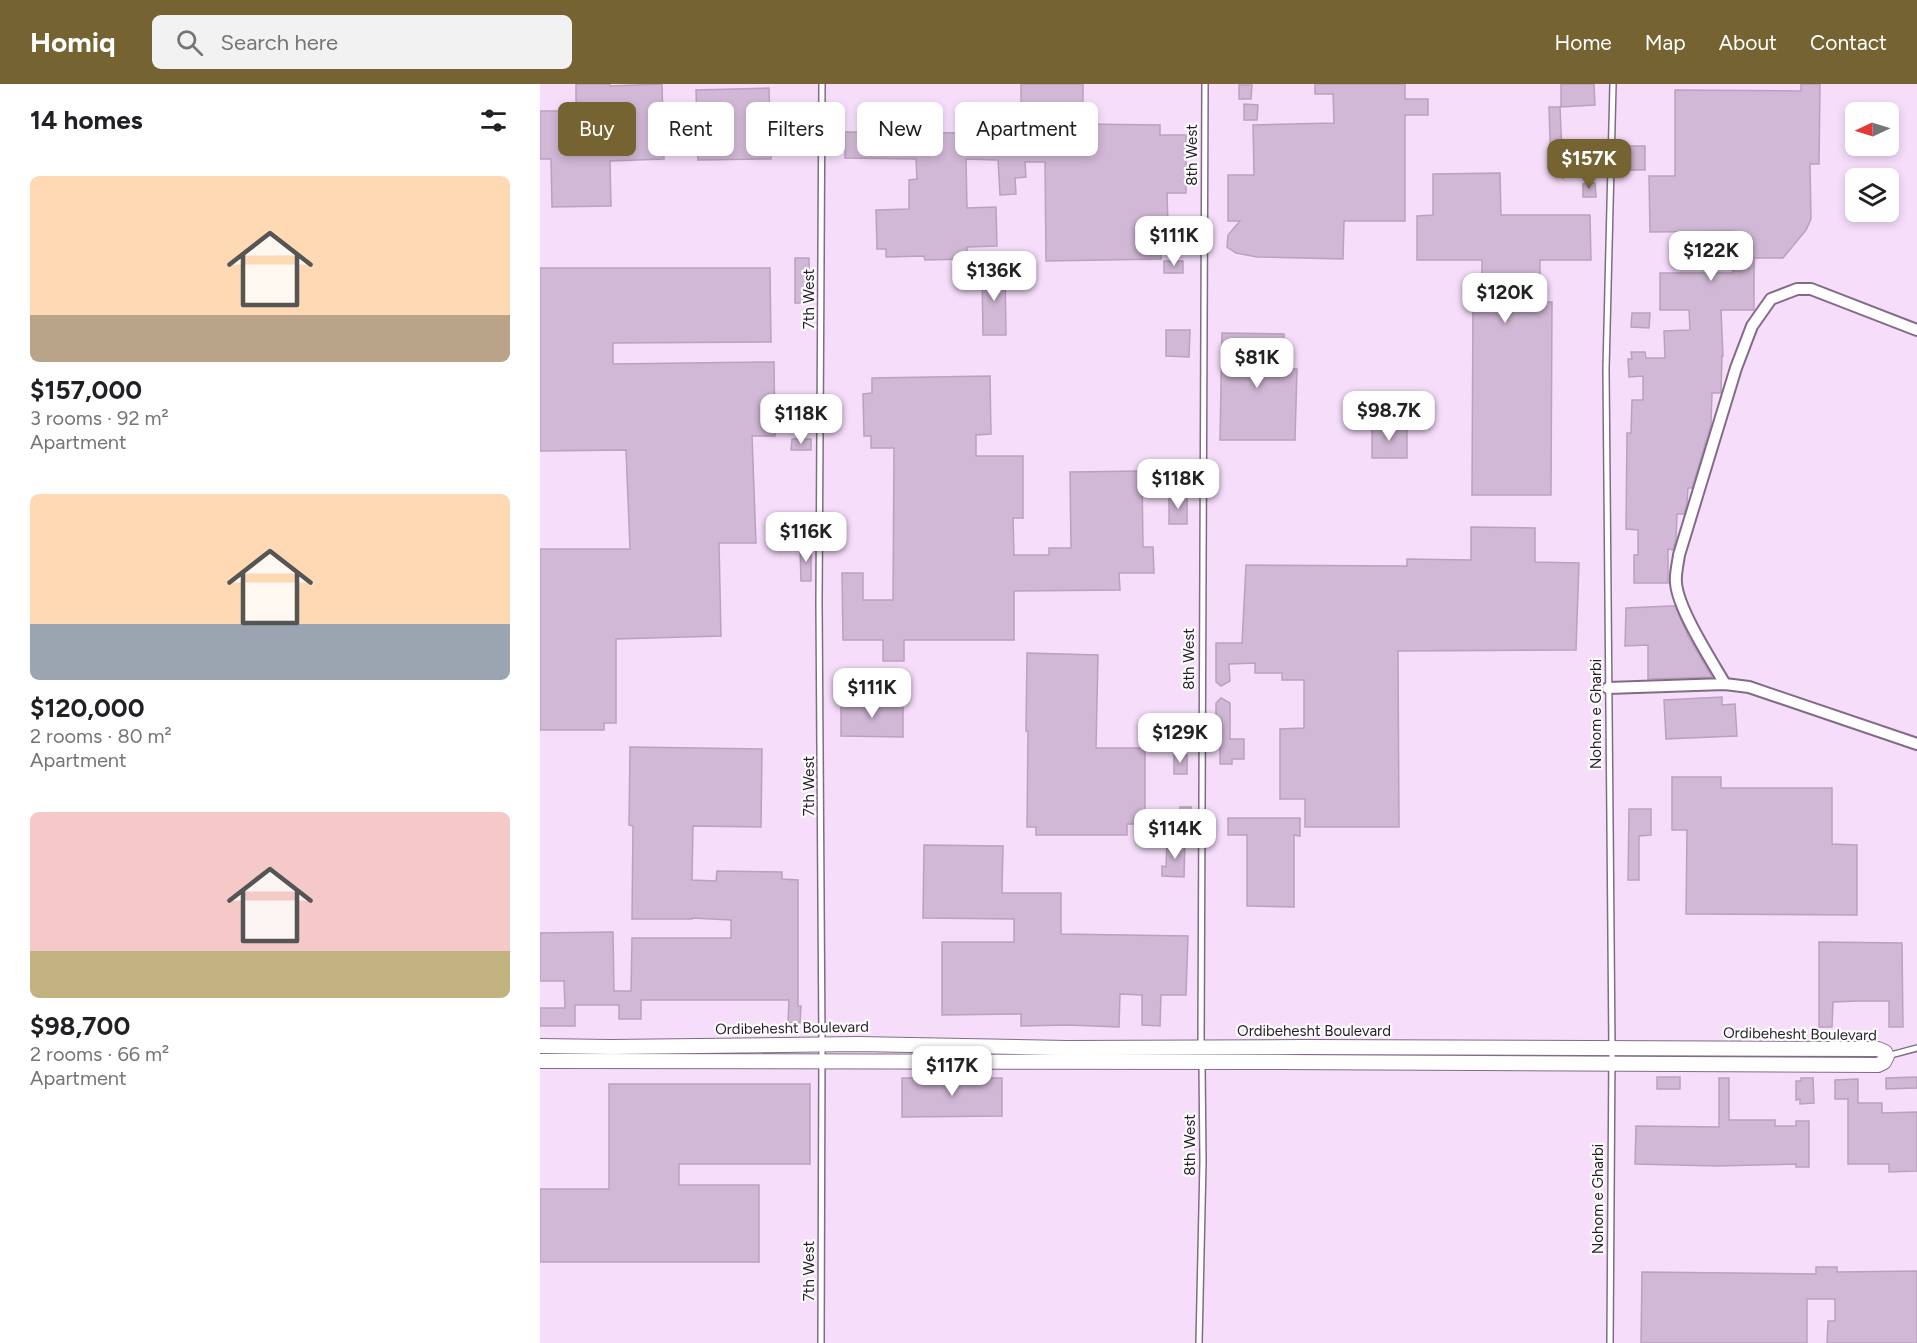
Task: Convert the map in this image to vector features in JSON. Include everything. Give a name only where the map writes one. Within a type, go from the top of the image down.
[{"type":"street","points":[[1725,684],[1695,632],[1676,583],[1679,555],[1736,368],[1752,326],[1771,299],[1797,289],[1811,289],[1917,330]]},
{"type":"street","points":[[1608,688],[1725,684],[1749,687],[1917,744]]},
{"type":"street","name":"Ordibehesht Boulevard","points":[[540,1046],[822,1044],[1067,1048],[1201,1047],[1611,1056],[1870,1065],[1884,1062],[1887,1056]]},
{"type":"street","name":"Ordibehesht Boulevard","points":[[540,1061],[1202,1062],[1611,1056]]},
{"type":"lane","name":"7th West","points":[[821,1343],[819,591],[822,84]]},
{"type":"lane","name":"8th West","points":[[1199,1343],[1203,1162],[1201,756],[1205,84]]},
{"type":"lane","name":"Nohom e Gharbi","points":[[1610,1343],[1611,1056],[1606,369],[1613,84]]},
{"type":"lane","points":[[1887,1056],[1915,1049]]},
{"type":"shaded area","points":[[540,84],[1917,84],[1917,1343],[540,1343]]},
{"type":"building","points":[[576,84],[610,84],[610,86],[662,84],[662,102],[648,102],[648,156],[664,156],[664,159],[610,161],[611,206],[552,207],[551,159],[540,159],[540,111],[558,111],[558,156],[636,156],[636,102],[576,102]]},
{"type":"building","points":[[1021,84],[1083,84],[1083,102],[1021,102]]},
{"type":"building","points":[[1315,84],[1405,84],[1405,99],[1428,99],[1428,115],[1405,115],[1405,221],[1344,221],[1343,259],[1257,257],[1236,253],[1227,247],[1228,235],[1240,221],[1228,221],[1228,175],[1254,175],[1253,125],[1334,123],[1333,94],[1315,94]]},
{"type":"building","points":[[1561,84],[1594,84],[1595,105],[1561,107]]},
{"type":"building","points":[[1801,84],[1820,84],[1819,164],[1810,164],[1811,219],[1806,230],[1783,258],[1754,258],[1754,310],[1721,310],[1723,356],[1721,393],[1712,393],[1711,424],[1692,488],[1688,488],[1684,514],[1677,514],[1676,539],[1673,550],[1668,549],[1668,583],[1634,583],[1634,555],[1638,555],[1638,530],[1626,529],[1627,433],[1631,433],[1632,400],[1643,400],[1643,376],[1629,377],[1628,359],[1632,359],[1631,352],[1645,352],[1646,358],[1665,358],[1664,331],[1690,330],[1689,310],[1660,310],[1660,273],[1733,273],[1732,231],[1650,232],[1649,176],[1675,176],[1675,90],[1801,91]]},
{"type":"building","points":[[1239,85],[1252,85],[1251,99],[1239,99]]},
{"type":"building","points":[[769,88],[769,102],[746,102],[746,156],[771,156],[771,159],[698,160],[698,156],[734,156],[734,102],[696,102],[696,90]]},
{"type":"building","points":[[1244,104],[1258,105],[1257,120],[1244,120]]},
{"type":"building","points":[[1549,107],[1560,107],[1563,178],[1551,168]]},
{"type":"building","points":[[1098,124],[1160,125],[1160,135],[1186,135],[1186,193],[1167,193],[1168,225],[1161,226],[1161,259],[1046,261],[1045,162],[1025,162],[1026,177],[1015,178],[1016,194],[1000,195],[998,160],[966,159],[967,208],[996,207],[997,246],[967,247],[967,259],[925,260],[924,256],[886,257],[886,249],[877,249],[876,210],[909,209],[909,180],[917,179],[916,159],[845,158],[845,132],[857,132],[857,156],[943,156],[943,133],[955,133],[955,156],[1098,156]]},
{"type":"building","points":[[1626,146],[1645,146],[1645,170],[1626,170]]},
{"type":"building","points":[[1500,173],[1501,215],[1590,215],[1591,260],[1540,260],[1540,302],[1552,302],[1551,495],[1472,495],[1473,296],[1482,296],[1482,260],[1417,260],[1417,216],[1433,215],[1433,174]]},
{"type":"building","points":[[1595,183],[1596,197],[1583,197],[1583,184]]},
{"type":"building","points":[[795,258],[809,258],[809,297],[803,303],[795,303]]},
{"type":"building","points":[[1164,261],[1183,261],[1183,273],[1164,273]]},
{"type":"building","points":[[540,268],[770,268],[771,342],[613,343],[613,364],[774,362],[775,436],[752,436],[756,543],[719,543],[721,636],[616,639],[616,723],[604,723],[604,730],[540,730],[540,549],[630,549],[626,450],[540,451]]},
{"type":"building","points":[[982,269],[1005,269],[1006,335],[983,335]]},
{"type":"building","points":[[1632,313],[1650,313],[1649,328],[1631,327]]},
{"type":"building","points":[[1166,330],[1190,330],[1189,357],[1166,356]]},
{"type":"building","points":[[1222,333],[1284,334],[1282,369],[1297,369],[1295,440],[1220,440]]},
{"type":"building","points":[[990,376],[991,434],[976,435],[976,456],[1023,456],[1023,518],[1013,518],[1014,555],[1049,555],[1049,548],[1071,548],[1070,472],[1142,471],[1143,547],[1153,547],[1154,573],[1119,573],[1120,590],[1014,591],[1014,640],[904,640],[904,661],[883,661],[883,640],[843,640],[842,573],[863,573],[863,600],[893,600],[894,448],[871,448],[871,436],[864,436],[863,394],[872,393],[872,378]]},
{"type":"building","points":[[1372,427],[1407,427],[1407,458],[1372,458]]},
{"type":"building","points":[[792,439],[811,439],[811,450],[791,450]]},
{"type":"building","points":[[1169,497],[1187,497],[1187,524],[1169,524]]},
{"type":"building","points":[[1471,527],[1535,528],[1535,562],[1579,563],[1576,650],[1398,651],[1399,827],[1305,827],[1305,799],[1280,799],[1280,729],[1304,728],[1304,680],[1282,680],[1282,673],[1255,673],[1255,663],[1229,664],[1230,681],[1221,686],[1216,682],[1216,643],[1242,643],[1246,565],[1407,566],[1407,559],[1471,560]]},
{"type":"building","points":[[800,546],[811,546],[811,581],[801,581]]},
{"type":"building","points":[[1675,606],[1689,638],[1712,677],[1648,679],[1648,645],[1625,646],[1626,608]]},
{"type":"building","points":[[1027,653],[1098,655],[1096,748],[1145,748],[1145,824],[1127,824],[1127,835],[1036,835],[1036,827],[1027,827]]},
{"type":"building","points":[[1722,697],[1722,705],[1735,704],[1737,736],[1666,739],[1664,700]]},
{"type":"building","points":[[1221,698],[1230,703],[1230,739],[1244,739],[1244,759],[1232,759],[1232,764],[1220,764],[1220,721],[1216,721],[1216,703]]},
{"type":"building","points":[[841,701],[903,702],[903,737],[841,736]]},
{"type":"building","points":[[630,747],[762,749],[761,827],[693,826],[692,880],[716,881],[717,871],[782,872],[782,879],[798,880],[800,1023],[788,1022],[789,1000],[641,1000],[641,1019],[619,1019],[619,1005],[575,1005],[575,1026],[540,1026],[540,1008],[565,1008],[564,981],[540,981],[540,933],[613,932],[614,991],[631,991],[632,938],[731,938],[731,920],[632,919],[633,826],[629,825]]},
{"type":"building","points":[[1174,755],[1187,755],[1187,774],[1174,774]]},
{"type":"building","points":[[1672,777],[1721,777],[1721,788],[1832,788],[1832,844],[1857,845],[1857,915],[1686,914],[1687,830],[1672,830]]},
{"type":"building","points":[[1180,807],[1191,807],[1191,835],[1180,835]]},
{"type":"building","points":[[1629,809],[1651,809],[1651,835],[1639,836],[1639,880],[1628,880]]},
{"type":"building","points":[[1228,818],[1300,818],[1300,836],[1294,835],[1294,907],[1247,906],[1247,835],[1228,835]]},
{"type":"building","points":[[1167,841],[1185,841],[1184,877],[1162,876],[1162,866],[1166,867]]},
{"type":"building","points":[[924,845],[1003,846],[1002,893],[1061,893],[1061,934],[1188,936],[1186,995],[1161,995],[1160,1026],[1142,1025],[1142,995],[1120,994],[1119,1027],[1021,1026],[1021,1014],[942,1015],[942,942],[1014,942],[1014,919],[923,918]]},
{"type":"building","points":[[1819,942],[1902,943],[1903,1027],[1889,1027],[1889,1001],[1858,1001],[1833,1002],[1832,1027],[1819,1027]]},
{"type":"building","points":[[1657,1077],[1680,1077],[1680,1089],[1657,1089]]},
{"type":"building","points":[[1917,1077],[1917,1088],[1886,1089],[1886,1078]]},
{"type":"building","points":[[902,1078],[1002,1078],[1002,1116],[902,1117]]},
{"type":"building","points":[[1719,1078],[1729,1078],[1729,1120],[1775,1120],[1775,1126],[1796,1126],[1796,1121],[1809,1121],[1809,1167],[1796,1167],[1796,1164],[1717,1166],[1635,1164],[1636,1126],[1719,1127]]},
{"type":"building","points":[[1801,1078],[1813,1078],[1814,1103],[1800,1104],[1800,1099],[1796,1100],[1796,1081],[1801,1081]]},
{"type":"building","points":[[1858,1079],[1858,1103],[1882,1103],[1882,1113],[1917,1112],[1917,1171],[1889,1172],[1889,1164],[1848,1164],[1848,1099],[1835,1099],[1835,1080]]},
{"type":"building","points":[[609,1084],[810,1084],[810,1164],[679,1164],[679,1185],[759,1185],[759,1262],[540,1262],[540,1189],[609,1189]]},
{"type":"building","points":[[1816,1267],[1837,1267],[1837,1272],[1917,1271],[1917,1343],[1827,1343],[1828,1321],[1835,1321],[1835,1299],[1807,1299],[1807,1343],[1641,1343],[1642,1272],[1816,1274]]}]
